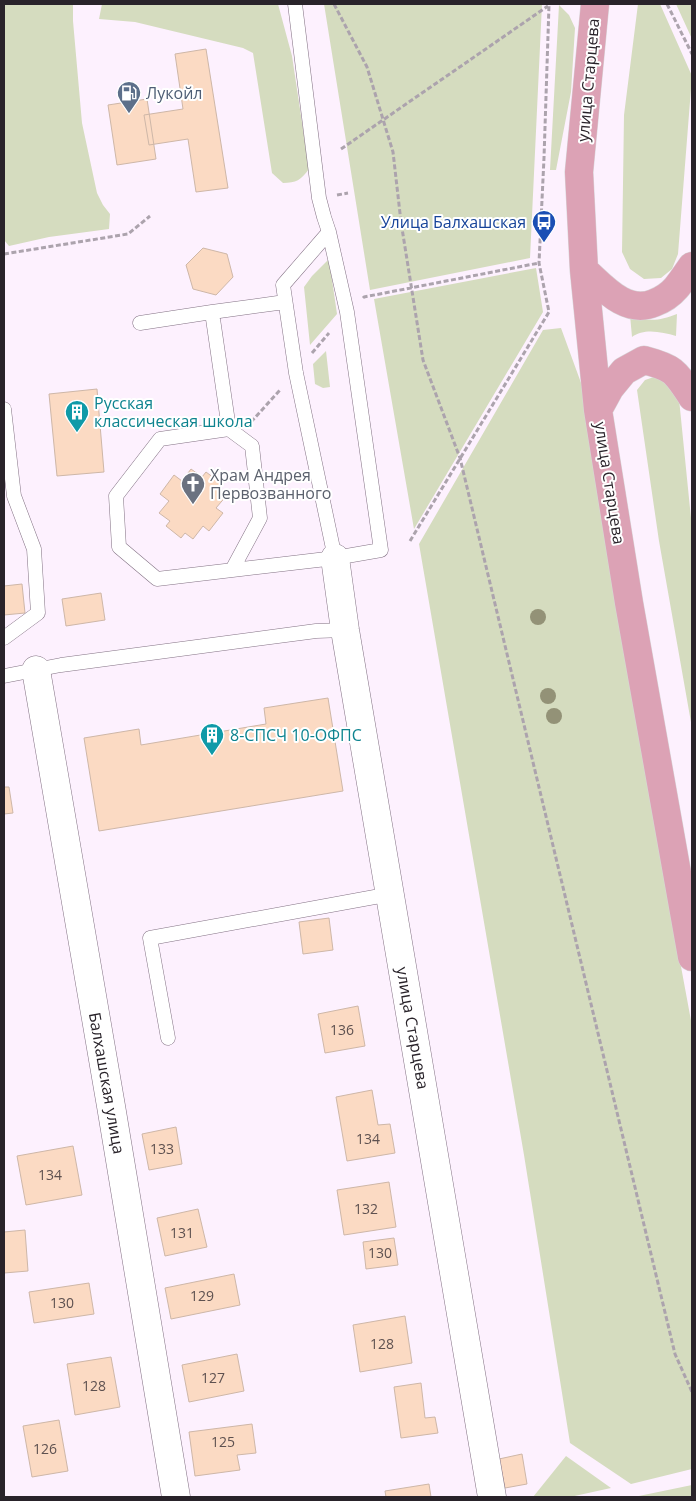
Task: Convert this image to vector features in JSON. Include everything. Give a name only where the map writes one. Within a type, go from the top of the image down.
[{"type":"main road","name":"улица Старцева","points":[[595,4],[579,172],[584,270],[598,410],[629,603],[692,957]]},
{"type":"main road","points":[[584,270],[625,303],[645,307],[662,300],[675,289],[692,266]]},
{"type":"main road","points":[[598,410],[610,388],[624,371],[644,360],[666,365],[678,375],[692,397]]},
{"type":"street","name":"улица Старцева","points":[[335,558],[345,630],[492,1497]]},
{"type":"street","name":"Балхашская улица","points":[[36,670],[176,1497]]},
{"type":"lane","points":[[234,432],[160,439],[116,496],[119,548],[157,579],[335,558],[381,550],[347,312],[329,232],[319,198],[296,4]]},
{"type":"lane","points":[[329,232],[283,285],[296,372],[335,558]]},
{"type":"lane","points":[[140,323],[285,302]]},
{"type":"lane","points":[[212,312],[234,432],[252,446],[260,518],[232,570]]},
{"type":"lane","points":[[4,409],[14,496],[34,549],[38,613],[4,638]]},
{"type":"lane","points":[[4,676],[316,631],[345,630]]},
{"type":"lane","points":[[168,1038],[150,938],[391,894]]},
{"type":"path","points":[[334,4],[367,67],[393,152],[410,288],[423,360],[460,458],[675,1354],[692,1392]]},
{"type":"path","points":[[667,4],[692,54]]},
{"type":"path","points":[[341,149],[549,5],[545,148],[539,263],[549,312],[410,541]]},
{"type":"path","points":[[4,254],[128,234],[150,216]]},
{"type":"path","points":[[234,432],[296,372],[347,312],[364,296],[539,263]]},
{"type":"green space","points":[[4,4],[73,4],[82,123],[97,193],[110,214],[109,229],[49,237],[9,246],[4,240]]},
{"type":"green space","points":[[102,4],[278,4],[292,56],[309,169],[306,173],[298,180],[283,183],[272,173],[253,53],[243,48],[135,22],[99,19]]},
{"type":"green space","points":[[324,4],[542,4],[530,258],[370,290]]},
{"type":"green space","points":[[638,4],[660,4],[692,76],[678,254],[672,269],[661,278],[644,279],[630,269],[622,252],[624,115]]},
{"type":"green space","points":[[676,4],[692,4],[692,39]]},
{"type":"green space","points":[[559,5],[569,15],[575,28],[571,92],[556,170],[550,170]]},
{"type":"green space","points":[[329,259],[337,314],[310,345],[304,287]]},
{"type":"green space","points":[[536,268],[543,312],[414,529],[374,299]]},
{"type":"green space","points":[[677,314],[676,336],[659,332],[642,332],[632,337],[630,315],[654,320]]},
{"type":"green space","points":[[561,328],[588,402],[660,853],[692,1026],[692,1469],[631,1484],[570,1443],[524,1155],[419,544],[543,330]]},
{"type":"green space","points":[[326,351],[330,387],[323,388],[315,384],[313,364]]},
{"type":"green space","points":[[654,377],[666,378],[678,389],[692,528],[692,728],[659,541],[637,390],[645,380]]},
{"type":"green space","points":[[566,1456],[611,1488],[570,1497],[533,1497]]},
{"type":"green space","points":[[692,1485],[692,1497],[634,1497]]},
{"type":"building","points":[[206,49],[228,188],[196,192],[188,139],[149,145],[144,115],[183,109],[175,54]]},
{"type":"building","points":[[147,99],[156,159],[117,165],[108,105]]},
{"type":"building","points":[[203,248],[227,254],[233,277],[216,295],[193,289],[186,265]]},
{"type":"building","name":"Русская классическая школа","points":[[97,389],[104,472],[57,476],[49,394]]},
{"type":"building","name":"Храм Андрея Первозванного","points":[[191,469],[202,477],[206,472],[222,484],[218,489],[227,495],[216,508],[223,513],[209,531],[203,526],[193,539],[185,533],[181,538],[166,526],[170,521],[159,513],[169,501],[160,494],[174,475],[182,481]]},
{"type":"building","points":[[22,584],[25,613],[4,615],[4,586]]},
{"type":"building","points":[[101,593],[105,620],[66,626],[62,599]]},
{"type":"building","name":"8-СПСЧ 10-ОФПС","points":[[328,698],[343,791],[99,831],[84,738],[139,729],[141,745],[266,724],[264,708]]},
{"type":"building","points":[[4,787],[9,787],[13,813],[4,814]]},
{"type":"building","points":[[329,918],[333,950],[303,954],[299,922]]},
{"type":"building","points":[[358,1006],[365,1046],[325,1053],[318,1014]]},
{"type":"building","points":[[372,1090],[378,1125],[390,1124],[395,1153],[347,1161],[336,1097]]},
{"type":"building","points":[[176,1127],[182,1164],[149,1170],[142,1134]]},
{"type":"building","points":[[73,1146],[82,1195],[26,1205],[17,1156]]},
{"type":"building","points":[[389,1182],[396,1227],[344,1235],[337,1190]]},
{"type":"building","points":[[198,1209],[207,1247],[165,1256],[157,1218]]},
{"type":"building","points":[[25,1230],[28,1271],[4,1273],[4,1232]]},
{"type":"building","points":[[394,1238],[398,1265],[366,1269],[363,1242]]},
{"type":"building","points":[[234,1274],[240,1305],[171,1319],[165,1288]]},
{"type":"building","points":[[89,1283],[94,1314],[34,1323],[29,1292]]},
{"type":"building","points":[[405,1316],[412,1363],[360,1372],[353,1325]]},
{"type":"building","points":[[237,1354],[244,1391],[189,1402],[182,1365]]},
{"type":"building","points":[[111,1357],[120,1407],[75,1415],[67,1364]]},
{"type":"building","points":[[421,1383],[425,1418],[435,1417],[438,1433],[401,1438],[394,1387]]},
{"type":"building","points":[[59,1420],[68,1471],[32,1477],[23,1426]]},
{"type":"building","points":[[252,1424],[256,1453],[237,1455],[240,1470],[195,1476],[189,1432]]},
{"type":"building","points":[[522,1454],[527,1484],[505,1488],[499,1459]]},
{"type":"building","points":[[429,1484],[431,1497],[386,1497],[385,1491]]},
{"type":"place","name":"Лукойл","points":[[129,114]]},
{"type":"place","name":"Улица Балхашская","points":[[544,243]]},
{"type":"place","name":"Русская классическая школа","points":[[77,433]]},
{"type":"place","name":"Храм Андрея Первозванного","points":[[193,505]]},
{"type":"place","name":"8-СПСЧ 10-ОФПС","points":[[212,756]]}]
